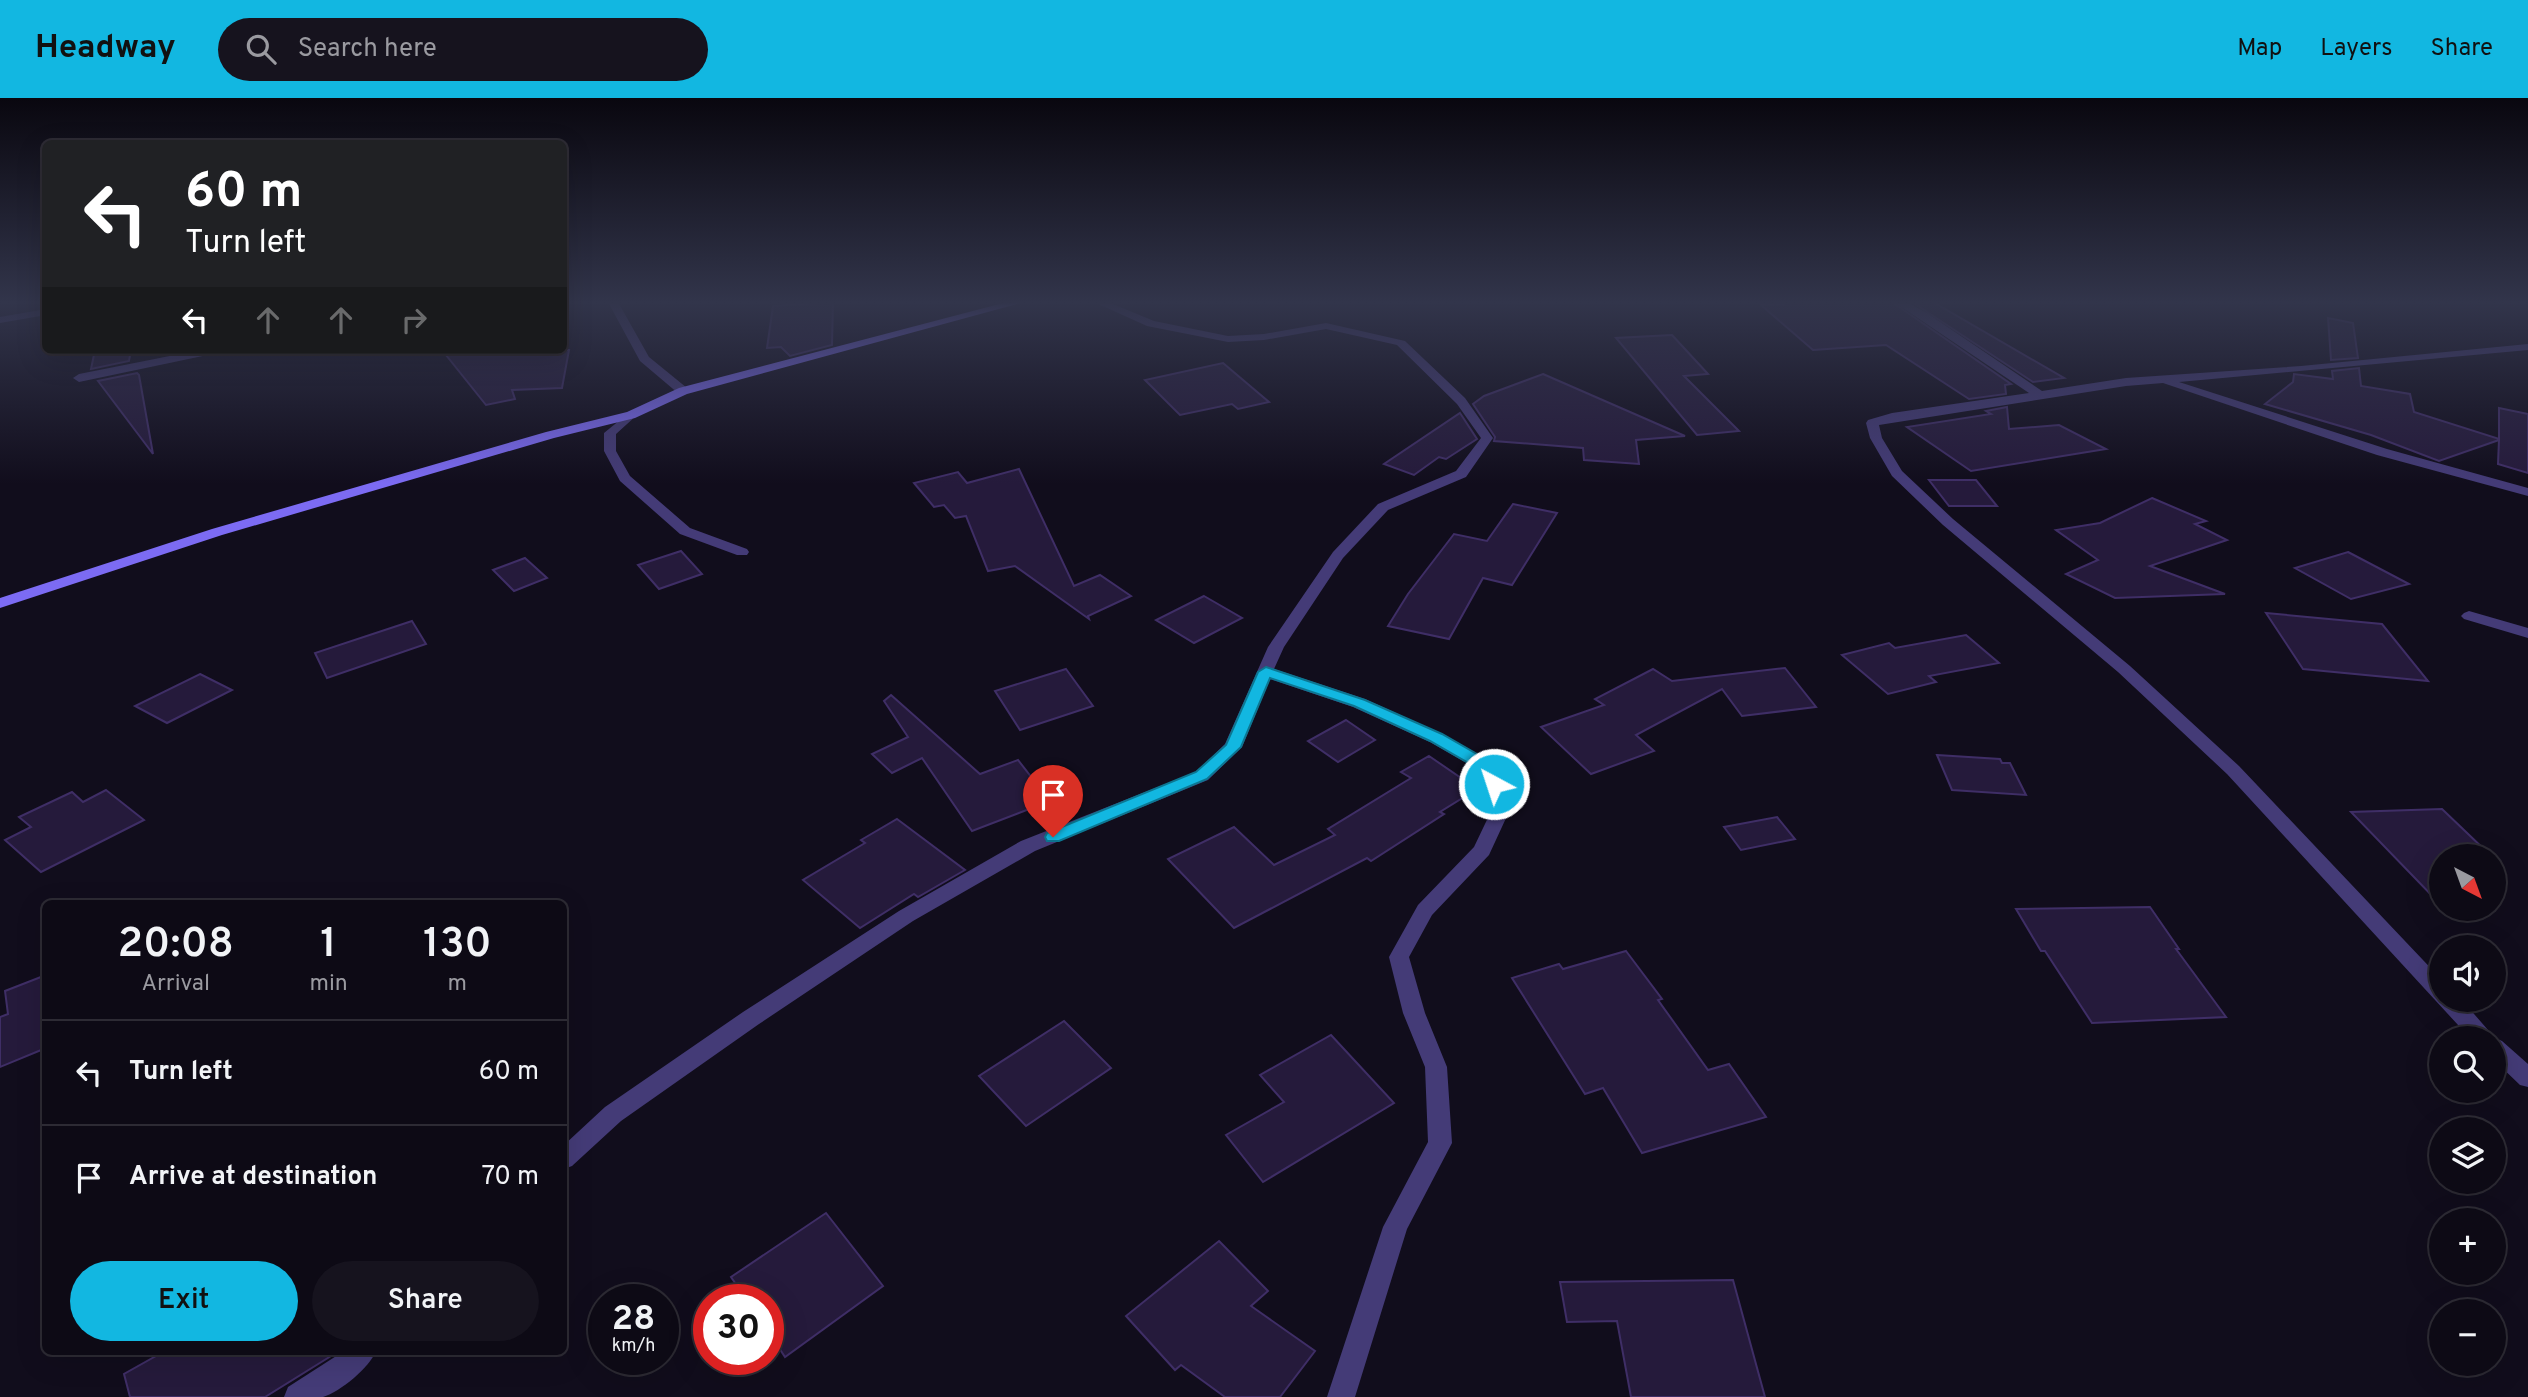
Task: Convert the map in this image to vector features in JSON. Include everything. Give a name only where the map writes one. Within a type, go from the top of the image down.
[{"type":"main road","points":[[0,603],[243,524],[524,442],[631,415],[683,391],[790,363]]},
{"type":"street","points":[[79,378],[155,363]]},
{"type":"street","points":[[648,363],[683,391]]},
{"type":"street","points":[[567,1157],[613,1114],[751,1018],[906,916],[1028,846],[1202,776],[1233,747],[1276,647],[1338,555],[1383,507],[1461,474],[1487,438],[1461,401],[1421,363]]},
{"type":"street","points":[[1992,363],[2037,394]]},
{"type":"street","points":[[2367,363],[2158,379],[2037,394],[1892,417],[1872,423],[1876,438],[1897,473],[1948,522],[2124,670],[2233,770],[2429,979]]},
{"type":"street","points":[[2158,379],[2382,452],[2528,492]]},
{"type":"street","points":[[631,415],[610,433],[610,450],[625,478],[685,531],[742,552]]},
{"type":"street","points":[[2469,615],[2528,634]]},
{"type":"street","points":[[1266,672],[1360,703],[1436,738],[1484,765],[1504,803],[1482,850],[1425,911],[1399,957],[1414,1013],[1436,1067],[1440,1143],[1395,1227],[1341,1397]]},
{"type":"street","points":[[2460,1012],[2473,1026]]},
{"type":"street","points":[[2506,1058],[2528,1078]]},
{"type":"street","points":[[298,1397],[359,1355]]},
{"type":"building","points":[[92,363],[121,363],[91,369]]},
{"type":"building","points":[[452,363],[567,363],[562,388],[512,390],[515,399],[486,405]]},
{"type":"building","points":[[1223,363],[1269,402],[1238,409],[1232,404],[1180,415],[1145,380]]},
{"type":"building","points":[[1637,363],[1697,363],[1708,374],[1684,376],[1739,431],[1697,435]]},
{"type":"building","points":[[1913,363],[1980,363],[2011,384],[2005,385],[2006,394],[1969,399]]},
{"type":"building","points":[[2004,363],[2037,363],[2064,378],[2033,382]]},
{"type":"building","points":[[2359,368],[2361,386],[2410,394],[2414,412],[2499,439],[2499,408],[2528,414],[2528,473],[2498,464],[2499,440],[2439,461],[2371,435],[2265,404],[2293,382],[2294,374],[2333,379],[2332,371]]},
{"type":"building","points":[[137,373],[139,375],[153,454],[98,381]]},
{"type":"building","points":[[1543,374],[1685,436],[1636,440],[1639,464],[1584,460],[1583,448],[1494,441],[1495,437],[1473,404],[1484,396]]},
{"type":"building","points":[[2007,407],[2009,429],[2059,425],[2106,449],[1971,471],[1907,427],[1991,414],[1986,411]]},
{"type":"building","points":[[1460,413],[1477,439],[1446,459],[1439,457],[1414,475],[1384,464]]},
{"type":"building","points":[[1019,469],[1074,586],[1100,575],[1131,596],[1088,616],[1089,619],[1015,566],[988,571],[966,516],[955,518],[944,505],[934,507],[914,483],[958,472],[967,483]]},
{"type":"building","points":[[1929,480],[1976,480],[1997,506],[1949,506]]},
{"type":"building","points":[[2152,498],[2206,521],[2195,524],[2227,540],[2150,566],[2225,594],[2115,598],[2066,574],[2098,560],[2056,530],[2100,523]]},
{"type":"building","points":[[1513,504],[1557,513],[1512,585],[1483,578],[1449,639],[1388,626],[1408,594],[1454,534],[1487,541]]},
{"type":"building","points":[[681,551],[702,574],[659,589],[638,565]]},
{"type":"building","points":[[2348,552],[2409,584],[2351,599],[2295,568]]},
{"type":"building","points":[[525,558],[547,578],[514,591],[493,570]]},
{"type":"building","points":[[1204,596],[1242,618],[1194,643],[1156,620]]},
{"type":"building","points":[[2266,613],[2382,624],[2428,681],[2303,669]]},
{"type":"building","points":[[412,621],[426,644],[327,678],[315,653]]},
{"type":"building","points":[[1966,635],[1999,663],[1929,676],[1936,682],[1888,694],[1842,655],[1889,643],[1895,648]]},
{"type":"building","points":[[1785,668],[1816,707],[1742,716],[1722,689],[1636,735],[1654,751],[1591,774],[1541,727],[1604,705],[1595,699],[1653,669],[1672,681]]},
{"type":"building","points":[[1066,669],[1093,706],[1020,730],[995,691]]},
{"type":"building","points":[[200,674],[232,690],[167,723],[135,706]]},
{"type":"building","points":[[891,695],[980,774],[1018,760],[1050,801],[972,831],[922,758],[892,773],[872,754],[908,737],[884,701]]},
{"type":"building","points":[[1346,720],[1375,740],[1338,762],[1308,741]]},
{"type":"building","points":[[1937,755],[2000,759],[2002,763],[2010,763],[2026,795],[1952,790]]},
{"type":"building","points":[[1429,756],[1477,789],[1440,812],[1444,814],[1371,861],[1367,858],[1234,928],[1168,859],[1234,827],[1274,865],[1335,835],[1328,829],[1411,778],[1401,772]]},
{"type":"building","points":[[106,790],[144,820],[41,872],[5,840],[31,827],[19,817],[72,792],[83,802]]},
{"type":"building","points":[[2442,809],[2479,844],[2429,844],[2429,893],[2351,812]]},
{"type":"building","points":[[1777,817],[1795,839],[1741,850],[1724,827]]},
{"type":"building","points":[[897,819],[965,870],[918,897],[914,894],[860,928],[803,880],[865,843],[861,840]]},
{"type":"building","points":[[2150,907],[2179,949],[2176,949],[2226,1017],[2092,1023],[2045,951],[2041,951],[2016,909]]},
{"type":"building","points":[[1626,951],[1662,999],[1658,1000],[1708,1070],[1729,1064],[1766,1117],[1642,1153],[1603,1088],[1585,1094],[1512,978],[1559,964],[1563,969]]},
{"type":"building","points":[[42,977],[42,1050],[0,1067],[0,1017],[8,1014],[5,991]]},
{"type":"building","points":[[1064,1021],[1111,1068],[1026,1126],[979,1076]]},
{"type":"building","points":[[1331,1035],[1394,1103],[1263,1182],[1226,1135],[1284,1102],[1260,1075]]},
{"type":"building","points":[[826,1213],[883,1286],[785,1357],[784,1284],[736,1284],[731,1277]]},
{"type":"building","points":[[1219,1241],[1268,1291],[1251,1306],[1315,1351],[1280,1397],[1225,1397],[1181,1365],[1175,1370],[1126,1316]]},
{"type":"building","points":[[1733,1280],[1765,1397],[1631,1397],[1617,1321],[1567,1322],[1560,1282]]},
{"type":"building","points":[[158,1355],[333,1355],[265,1397],[130,1397],[124,1374]]},
{"type":"route","points":[[1053,837],[1202,776],[1233,747],[1266,672],[1360,703],[1436,738],[1484,765],[1494,784]]}]
